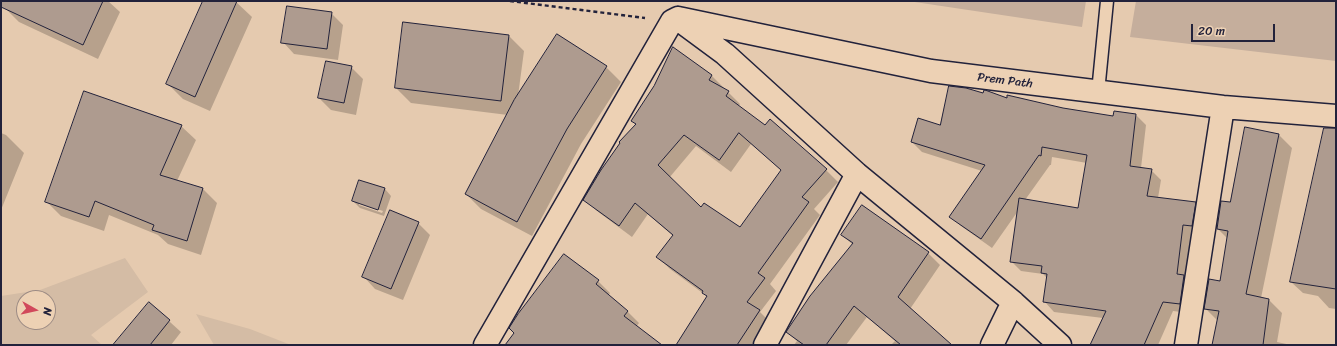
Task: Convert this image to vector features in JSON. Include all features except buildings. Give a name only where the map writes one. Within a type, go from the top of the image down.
[{"type":"street","name":"Prem Path","points":[[675,20],[931,72],[1222,107],[1336,116]]},
{"type":"street","points":[[485,345],[675,20],[725,54],[857,174],[1014,302],[1060,345]]},
{"type":"street","points":[[1186,345],[1222,107]]},
{"type":"street","points":[[765,345],[857,174]]},
{"type":"street","points":[[992,345],[1014,302]]},
{"type":"lane","points":[[1098,92],[1107,1]]},
{"type":"path","points":[[510,1],[675,20]]},
{"type":"shaded area","points":[[908,1],[1086,1],[1082,27]]},
{"type":"shaded area","points":[[1136,1],[1336,1],[1336,61],[1130,37]]},
{"type":"shaded area","points":[[125,258],[148,292],[91,335],[102,345],[1,345],[1,296],[16,294],[16,330],[56,330],[56,290],[40,290]]},
{"type":"shaded area","points":[[196,314],[250,329],[291,345],[214,345]]}]
